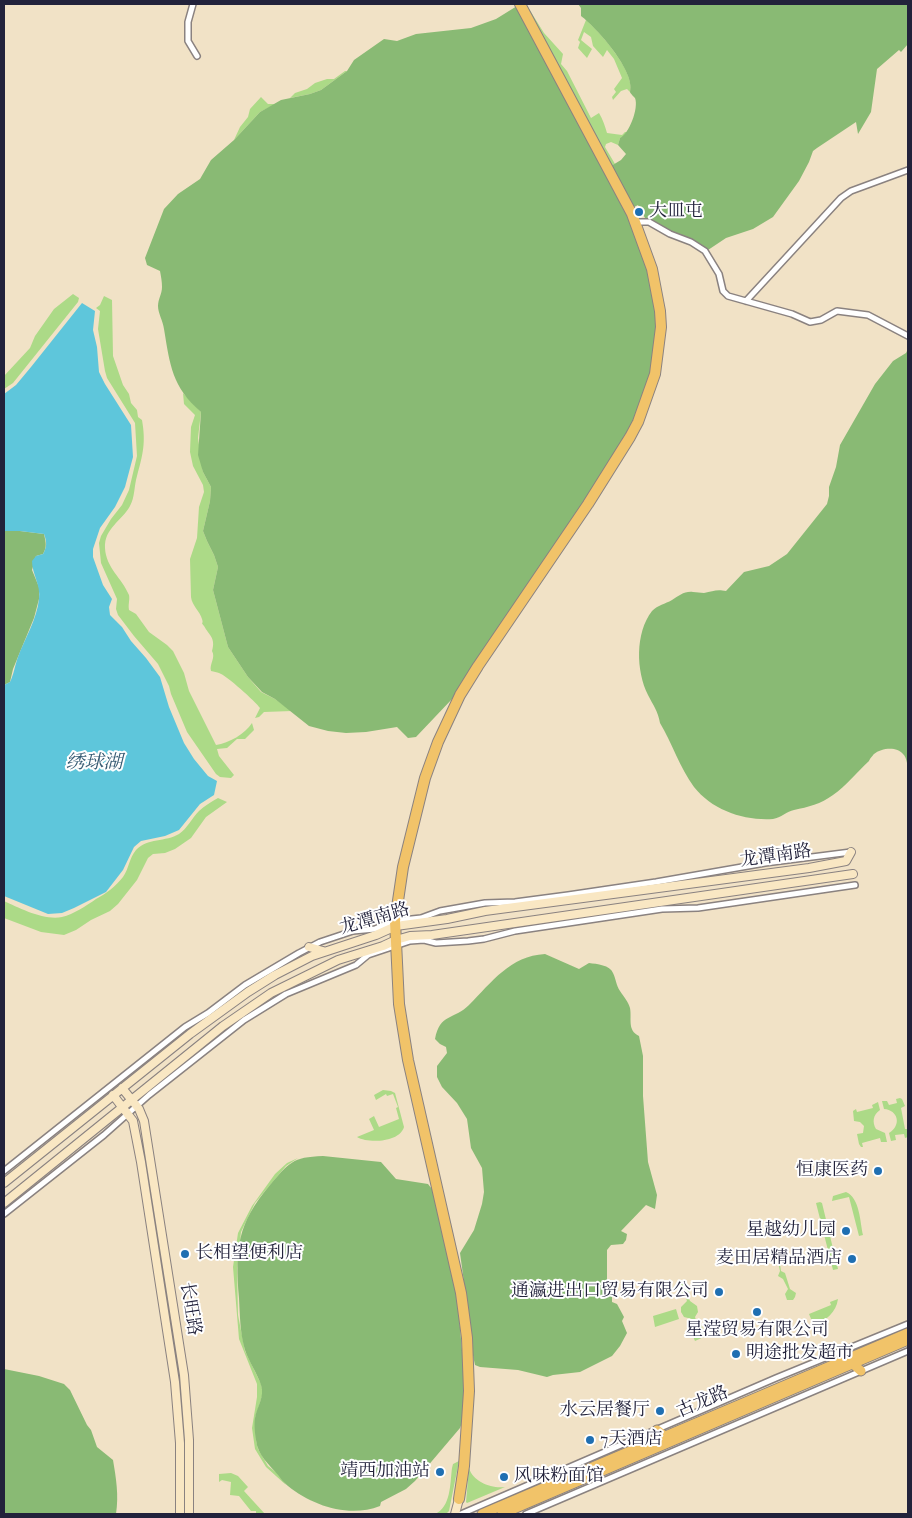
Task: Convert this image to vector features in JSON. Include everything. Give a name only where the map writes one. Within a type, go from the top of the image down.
[{"type":"highway","points":[[459,1499],[464,1466],[469,1366],[461,1293],[405,1046],[399,1004],[396,967],[396,924],[403,867],[420,797],[438,742],[460,695],[619,457],[638,422],[653,382],[660,342],[660,311],[652,269],[635,222],[608,166],[520,4]]},
{"type":"main road","name":"龙潭南路","points":[[4,1183],[190,1034],[248,992],[288,968],[323,951],[376,935],[396,924],[447,919],[485,912],[809,868],[846,861],[851,852]]},
{"type":"main road","name":"龙潭南路","points":[[4,1203],[134,1103],[223,1026],[257,1002],[308,974],[345,958],[397,943],[410,936],[768,888],[853,874]]},
{"type":"main road","points":[[656,902],[662,909]]},
{"type":"main road","points":[[447,919],[449,932]]},
{"type":"main road","points":[[341,945],[345,958]]},
{"type":"main road","points":[[309,947],[323,951]]},
{"type":"main road","name":"长旺路","points":[[122,1088],[134,1103],[144,1121],[184,1375],[189,1440],[189,1514]]},
{"type":"main road","name":"长旺路","points":[[113,1095],[132,1121],[137,1139],[171,1352],[180,1443],[180,1514]]},
{"type":"main road","points":[[12,1176],[22,1188]]},
{"type":"main road","name":"古龙路","points":[[502,1514],[666,1437],[908,1333]]},
{"type":"main road","name":"古龙路","points":[[482,1514],[652,1451],[908,1340]]},
{"type":"main road","points":[[853,1364],[860,1371]]},
{"type":"main road","points":[[708,1426],[714,1434]]},
{"type":"main road","points":[[657,1430],[666,1437]]},
{"type":"main road","points":[[652,1451],[658,1458]]},
{"type":"main road","points":[[455,1514],[459,1499]]},
{"type":"main road","points":[[459,1499],[461,1514]]},
{"type":"street","points":[[193,4],[187,35],[196,56]]},
{"type":"street","points":[[746,301],[841,198],[850,191],[908,170]]},
{"type":"street","points":[[635,222],[649,222],[701,248],[709,256],[716,268],[723,292],[728,296],[792,314],[810,322],[821,320],[837,312],[868,315],[908,336]]},
{"type":"street","points":[[4,1171],[184,1027],[208,1013],[245,986],[309,947],[353,930],[375,929],[421,918],[440,911],[484,903],[515,902],[568,895],[851,852]]},
{"type":"street","points":[[134,1103],[259,1009],[286,994],[356,965],[368,955],[397,943],[424,940],[436,943],[468,942],[515,931],[662,909],[698,908],[855,885]]},
{"type":"street","points":[[4,1214],[104,1135],[125,1110]]},
{"type":"street","points":[[526,1514],[570,1481],[657,1430],[776,1378],[908,1324]]},
{"type":"street","points":[[461,1514],[570,1481],[658,1458],[908,1351]]},
{"type":"green space","points":[[524,4],[526,4],[544,33],[563,54],[561,64],[567,71],[591,118],[599,113],[607,133],[622,135],[627,132],[624,137],[620,138],[618,145],[611,142],[606,144],[605,147],[615,164],[611,166]]},
{"type":"green space","points":[[578,4],[908,4],[908,44],[901,52],[899,50],[877,69],[871,112],[858,134],[856,122],[813,151],[799,181],[773,217],[753,229],[726,238],[708,250],[693,240],[676,234],[645,218],[638,205],[634,207],[611,166],[621,160],[626,154],[618,145],[620,138],[627,131],[632,120],[636,102],[630,93],[630,83],[621,62],[605,40],[581,16],[581,8]]},
{"type":"green space","points":[[517,6],[628,218],[648,270],[658,315],[651,371],[633,424],[607,467],[453,698],[416,737],[408,738],[397,727],[346,733],[309,726],[275,699],[262,692],[248,677],[228,647],[213,590],[218,567],[203,531],[210,501],[211,487],[203,472],[198,455],[201,412],[184,394],[174,375],[158,309],[162,287],[160,271],[147,265],[145,258],[164,209],[178,194],[200,179],[211,160],[234,140],[260,112],[281,100],[321,90],[347,71],[354,60],[384,39],[397,41],[416,34],[471,28],[496,19]]},
{"type":"green space","points":[[586,20],[616,53],[628,74],[630,92],[627,89],[621,91],[613,100],[612,97],[616,92],[614,89],[622,78],[614,59],[607,50],[603,57],[593,46],[591,37],[584,32],[581,40],[592,49],[587,58],[578,48],[580,42],[578,40]]},
{"type":"green space","points":[[347,71],[321,90],[290,98],[295,93],[307,89],[315,83],[334,79]]},
{"type":"green space","points":[[261,97],[268,104],[275,104],[260,112],[234,140],[240,127],[248,117],[250,109]]},
{"type":"green space","points":[[73,294],[79,298],[78,302],[13,383],[4,389],[4,376],[30,348],[35,336],[54,309]]},
{"type":"green space","points":[[104,296],[112,300],[113,356],[131,403],[137,410],[138,417],[142,420],[144,435],[133,499],[127,511],[107,535],[105,541],[106,555],[111,567],[129,595],[129,610],[136,614],[149,632],[173,651],[184,673],[189,691],[216,745],[236,737],[252,723],[254,730],[245,739],[237,739],[227,748],[217,749],[219,756],[234,775],[231,778],[220,777],[216,774],[187,732],[158,664],[118,615],[116,609],[117,599],[101,563],[99,543],[101,536],[122,505],[129,490],[137,456],[135,423],[107,378],[105,371],[98,329],[100,311],[96,308],[100,305]]},
{"type":"green space","points":[[908,349],[908,769],[907,761],[900,751],[885,749],[874,754],[842,787],[819,803],[791,811],[773,819],[751,818],[729,812],[710,802],[694,787],[684,772],[660,723],[641,675],[640,641],[646,620],[652,611],[682,594],[687,592],[726,591],[744,572],[769,566],[787,554],[827,504],[829,487],[836,467],[840,445],[875,384],[893,361],[906,353]]},
{"type":"green space","points":[[183,393],[201,412],[198,438],[203,472],[211,487],[210,501],[203,531],[218,567],[213,590],[228,647],[248,677],[261,692],[292,711],[264,712],[255,718],[260,708],[228,678],[211,671],[213,640],[202,624],[201,616],[191,597],[190,559],[197,538],[199,507],[204,492],[203,485],[193,466],[190,452],[191,427],[195,415],[184,404]]},
{"type":"green space","points":[[4,531],[44,534],[46,545],[43,554],[36,556],[32,570],[39,587],[39,599],[34,618],[13,669],[10,682],[4,685]]},
{"type":"green space","points":[[218,798],[227,802],[206,817],[191,838],[175,849],[165,853],[153,854],[148,858],[137,880],[110,911],[64,935],[41,932],[4,918],[4,901],[32,913],[55,918],[80,910],[117,884],[125,874],[130,860],[140,846],[179,834],[201,809]]},
{"type":"green space","points":[[545,954],[579,969],[589,963],[609,968],[628,1003],[631,1027],[635,1034],[639,1036],[643,1056],[643,1096],[648,1162],[657,1195],[655,1209],[646,1205],[621,1231],[627,1234],[623,1244],[611,1245],[607,1250],[607,1291],[612,1294],[612,1302],[617,1304],[624,1317],[622,1321],[627,1333],[620,1346],[612,1356],[580,1372],[547,1377],[518,1370],[475,1365],[460,1253],[474,1230],[482,1204],[484,1192],[482,1168],[471,1148],[467,1119],[457,1103],[442,1087],[437,1077],[437,1066],[447,1053],[446,1047],[435,1039],[440,1025],[444,1021],[469,1005],[502,972],[522,960]]},
{"type":"green space","points":[[383,1090],[395,1093],[404,1127],[397,1136],[391,1139],[376,1141],[357,1137],[374,1130],[369,1119],[374,1116],[379,1127],[399,1119],[396,1108],[398,1107],[393,1094],[387,1096],[386,1094],[376,1100],[374,1095]]},
{"type":"green space","points":[[900,1098],[905,1106],[901,1108],[905,1129],[908,1129],[908,1137],[905,1138],[904,1134],[895,1135],[896,1140],[891,1141],[889,1133],[896,1126],[897,1118],[893,1112],[884,1109],[882,1101],[887,1101],[889,1105],[897,1103],[896,1099]]},
{"type":"green space","points":[[878,1102],[880,1110],[875,1116],[874,1124],[876,1129],[885,1133],[887,1142],[881,1142],[880,1138],[862,1143],[863,1147],[861,1147],[857,1134],[863,1133],[864,1126],[860,1122],[854,1121],[853,1111],[856,1109],[857,1112],[873,1108],[872,1105]]},
{"type":"green space","points":[[323,1156],[381,1162],[396,1179],[428,1184],[435,1193],[438,1215],[457,1293],[463,1362],[464,1410],[460,1428],[406,1489],[381,1502],[380,1506],[356,1511],[332,1508],[298,1493],[284,1482],[261,1455],[257,1446],[255,1423],[262,1389],[245,1350],[240,1324],[238,1251],[245,1225],[251,1212],[259,1199],[287,1166],[304,1158]]},
{"type":"green space","points":[[298,1158],[286,1166],[255,1203],[241,1232],[237,1268],[238,1315],[245,1351],[261,1384],[263,1393],[255,1418],[258,1449],[268,1466],[277,1473],[286,1485],[266,1467],[255,1449],[252,1428],[257,1384],[239,1339],[233,1267],[238,1233],[252,1206],[275,1174],[287,1163]]},
{"type":"green space","points":[[846,1192],[851,1195],[857,1205],[863,1235],[859,1236],[849,1197],[832,1201],[833,1196]]},
{"type":"green space","points":[[816,1203],[822,1203],[838,1269],[833,1270]]},
{"type":"green space","points":[[775,1248],[780,1251],[781,1271],[785,1273],[790,1289],[796,1293],[793,1300],[787,1300],[785,1294],[788,1289],[783,1279],[778,1276],[780,1271],[777,1258],[772,1257],[771,1251]]},
{"type":"green space","points":[[682,1283],[686,1283],[690,1287],[687,1295],[690,1301],[697,1306],[698,1312],[695,1317],[698,1326],[701,1325],[706,1336],[695,1341],[690,1330],[694,1327],[692,1319],[684,1317],[681,1312],[681,1307],[687,1301],[685,1295],[679,1291],[678,1287]]},
{"type":"green space","points":[[838,1299],[830,1316],[814,1326],[809,1314],[831,1305],[830,1302]]},
{"type":"green space","points":[[676,1309],[679,1319],[655,1327],[653,1316]]},
{"type":"green space","points":[[4,1369],[39,1376],[64,1384],[70,1390],[91,1430],[97,1447],[113,1460],[117,1493],[116,1514],[4,1514]]},
{"type":"green space","points":[[459,1461],[449,1511],[446,1514],[435,1514],[440,1511],[447,1501],[453,1464]]},
{"type":"green space","points":[[469,1468],[474,1477],[484,1484],[494,1487],[505,1487],[467,1503]]},
{"type":"green space","points":[[231,1473],[238,1476],[248,1487],[244,1491],[265,1514],[256,1514],[256,1511],[251,1511],[239,1496],[230,1495],[231,1482],[222,1480],[219,1482],[219,1474]]},
{"type":"water","name":"绣球湖","points":[[82,303],[95,311],[93,330],[97,347],[99,372],[131,425],[133,457],[125,487],[115,507],[100,528],[93,549],[93,557],[103,585],[112,599],[109,607],[110,615],[122,627],[160,677],[169,707],[184,743],[208,776],[217,781],[214,795],[200,804],[179,830],[165,836],[141,841],[134,847],[123,870],[106,892],[62,913],[48,914],[4,896],[4,685],[10,682],[36,614],[39,594],[32,561],[36,556],[43,554],[46,540],[44,534],[4,531],[4,394],[16,385]]},
{"type":"place","name":"大皿屯","points":[[639,212]]},
{"type":"place","name":"恒康医药","points":[[878,1171]]},
{"type":"place","name":"星越幼儿园","points":[[846,1231]]},
{"type":"place","name":"长相望便利店","points":[[185,1254]]},
{"type":"place","name":"麦田居精品酒店","points":[[852,1259]]},
{"type":"place","name":"通瀛进出口贸易有限公司","points":[[719,1292]]},
{"type":"place","name":"星滢贸易有限公司","points":[[757,1312]]},
{"type":"place","name":"明途批发超市","points":[[736,1354]]},
{"type":"place","name":"水云居餐厅","points":[[660,1411]]},
{"type":"place","name":"7天酒店","points":[[590,1440]]},
{"type":"place","name":"靖西加油站","points":[[440,1472]]},
{"type":"place","name":"风味粉面馆","points":[[504,1477]]}]
